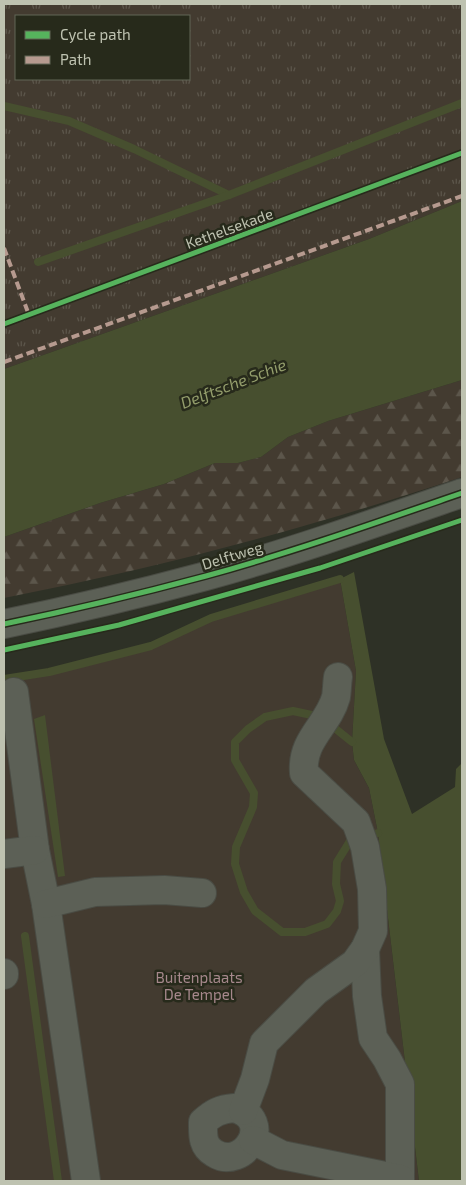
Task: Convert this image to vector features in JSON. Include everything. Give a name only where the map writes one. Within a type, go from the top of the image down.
[{"type":"street","name":"Delftweg","points":[[4,624],[107,602],[208,576],[462,493]]},
{"type":"street","points":[[243,1110],[255,1079],[264,1043],[316,991],[355,963],[374,931],[372,889],[365,847],[356,822],[304,773],[303,761],[306,748],[336,697],[338,677]]},
{"type":"street","points":[[11,699],[12,746],[46,904],[86,1181]]},
{"type":"street","points":[[4,854],[35,850]]},
{"type":"street","points":[[46,904],[95,892],[164,890],[202,893]]},
{"type":"street","points":[[253,1140],[282,1155],[400,1180],[400,1084],[388,1059],[373,1038],[366,996],[365,949]]},
{"type":"street","points":[[234,1108],[243,1110],[252,1118],[256,1132],[253,1140],[244,1151],[233,1158],[221,1158],[209,1150],[203,1139],[203,1122],[223,1109],[234,1108]]},
{"type":"green space","points":[[4,4],[462,4],[462,201],[369,239],[4,369]]},
{"type":"green space","points":[[462,380],[462,477],[349,513],[235,545],[177,560],[4,598],[4,537],[100,503],[164,484],[215,463],[238,463],[261,457],[288,437],[328,421]]},
{"type":"green space","name":"Buitenplaats De Tempel","points":[[340,579],[356,671],[352,742],[354,760],[369,788],[378,833],[419,1181],[4,1181],[4,679],[49,672],[151,646],[211,618]]},
{"type":"water","name":"Delftsche Schie","points":[[462,201],[462,380],[328,421],[288,437],[261,457],[238,463],[215,463],[164,484],[100,503],[4,537],[4,369],[369,239]]},
{"type":"water","points":[[354,572],[384,739],[412,814],[455,787],[456,769],[462,763],[462,1181],[419,1181],[378,833],[369,788],[354,760],[352,742],[356,671],[340,579]]},
{"type":"water","points":[[45,715],[65,876],[58,877],[34,719]]},
{"type":"waterway","points":[[38,262],[229,195],[462,103]]},
{"type":"waterway","points":[[4,106],[69,121],[134,149],[229,195]]},
{"type":"waterway","points":[[4,679],[49,672],[151,646],[211,618],[340,579]]},
{"type":"waterway","points":[[352,742],[321,717],[293,711],[265,717],[248,729],[235,742],[235,760],[254,793],[253,807],[236,847],[235,864],[244,892],[255,911],[282,932],[305,932],[327,924],[337,911],[340,901],[336,884],[337,862],[350,841],[378,833]]},
{"type":"waterway","points":[[25,936],[58,1181]]},
{"type":"marked path","points":[[4,362],[462,196]]},
{"type":"marked path","points":[[4,248],[29,315]]},
{"type":"cycle path","name":"Kethelsekade","points":[[4,324],[462,153]]},
{"type":"cycle path","points":[[4,624],[131,595],[239,567],[462,493]]},
{"type":"cycle path","points":[[4,650],[119,625],[320,568],[462,520]]}]
